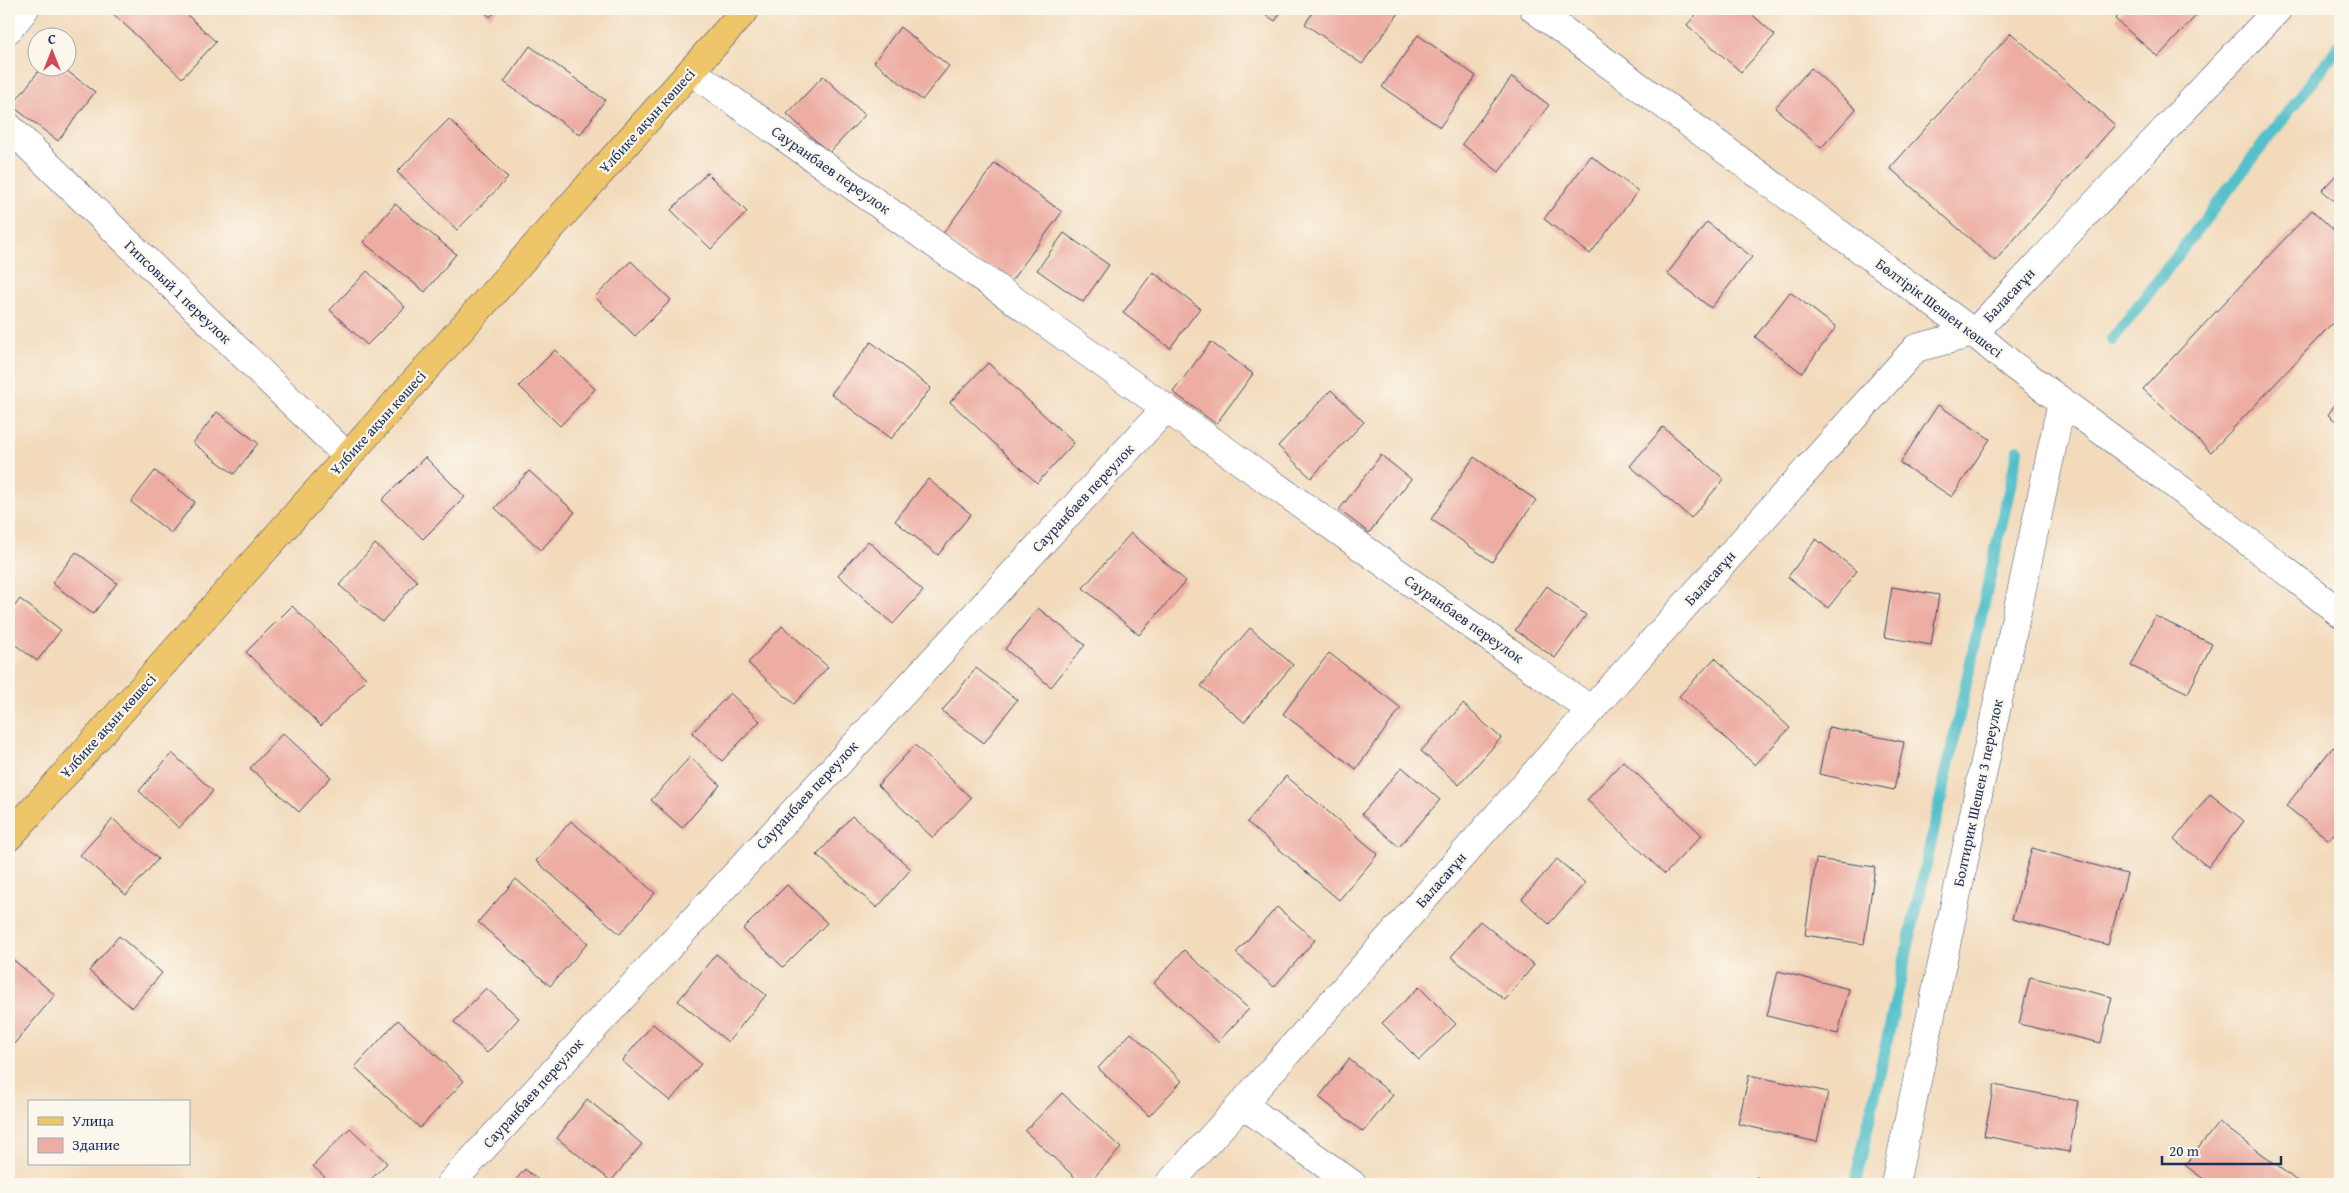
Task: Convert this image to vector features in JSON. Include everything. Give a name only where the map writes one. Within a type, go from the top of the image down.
[{"type":"main road","name":"Ұлбике ақын көшесі","points":[[9,837],[746,9]]},
{"type":"street","points":[[9,29],[25,9]]},
{"type":"street","name":"Бөлтірік Шешен көшесі","points":[[1534,9],[1974,333],[2184,491],[2340,613]]},
{"type":"street","name":"Баласағұн","points":[[1169,1184],[1916,348],[1974,333],[2278,9]]},
{"type":"street","name":"Сауранбаев переулок","points":[[692,71],[1591,710]]},
{"type":"street","name":"Гипсовый 1 переулок","points":[[9,127],[348,457]]},
{"type":"street","name":"Болтирик Шешен 3 переулок","points":[[1895,1184],[2062,401]]},
{"type":"street","name":"Сауранбаев переулок","points":[[450,1184],[1166,408]]},
{"type":"street","points":[[1242,1104],[1352,1184]]},
{"type":"building","points":[[108,9],[181,9],[216,42],[182,78]]},
{"type":"building","points":[[481,9],[499,9],[490,17]]},
{"type":"building","points":[[1257,9],[1283,9],[1275,21]]},
{"type":"building","points":[[1315,9],[1393,9],[1399,13],[1362,64],[1305,24]]},
{"type":"building","points":[[1701,9],[1746,9],[1775,35],[1741,72],[1687,25]]},
{"type":"building","points":[[2125,9],[2202,9],[2158,57],[2115,19]]},
{"type":"building","points":[[900,27],[949,66],[922,100],[874,62]]},
{"type":"building","points":[[2011,33],[2115,125],[1995,261],[1890,168]]},
{"type":"building","points":[[1418,35],[1476,76],[1440,127],[1382,87]]},
{"type":"building","points":[[530,46],[605,100],[580,135],[504,82]]},
{"type":"building","points":[[1811,68],[1856,109],[1821,148],[1775,108]]},
{"type":"building","points":[[823,76],[865,115],[829,153],[787,114]]},
{"type":"building","points":[[1512,77],[1549,105],[1499,172],[1462,144]]},
{"type":"building","points":[[33,78],[76,78],[95,92],[58,141],[12,106]]},
{"type":"building","points":[[449,119],[508,178],[457,230],[397,172]]},
{"type":"building","points":[[1591,156],[1638,191],[1590,254],[1544,219]]},
{"type":"building","points":[[995,163],[1062,212],[1009,284],[942,235]]},
{"type":"building","points":[[2340,171],[2340,207],[2322,190]]},
{"type":"building","points":[[707,173],[747,212],[711,249],[671,210]]},
{"type":"building","points":[[395,204],[456,254],[425,292],[363,242]]},
{"type":"building","points":[[2312,210],[2340,236],[2340,315],[2211,452],[2143,389]]},
{"type":"building","points":[[1707,222],[1752,257],[1711,308],[1667,274]]},
{"type":"building","points":[[1064,233],[1109,265],[1083,302],[1037,270]]},
{"type":"building","points":[[631,261],[671,300],[635,336],[595,297]]},
{"type":"building","points":[[367,271],[405,307],[367,345],[330,310]]},
{"type":"building","points":[[1153,272],[1200,308],[1170,348],[1123,313]]},
{"type":"building","points":[[1790,292],[1836,327],[1802,373],[1755,337]]},
{"type":"building","points":[[871,342],[931,388],[891,439],[831,394]]},
{"type":"building","points":[[1211,342],[1253,374],[1216,424],[1173,392]]},
{"type":"building","points":[[555,350],[595,389],[560,426],[519,386]]},
{"type":"building","points":[[988,363],[1074,443],[1037,483],[950,402]]},
{"type":"building","points":[[1331,390],[1364,422],[1311,478],[1278,446]]},
{"type":"building","points":[[2340,397],[2340,424],[2328,415]]},
{"type":"building","points":[[1938,405],[1990,439],[1952,497],[1900,463]]},
{"type":"building","points":[[217,412],[258,443],[234,474],[193,443]]},
{"type":"building","points":[[1663,427],[1724,479],[1691,518],[1630,466]]},
{"type":"building","points":[[1381,455],[1411,479],[1369,533],[1339,510]]},
{"type":"building","points":[[425,457],[465,497],[423,539],[382,500]]},
{"type":"building","points":[[1474,457],[1536,500],[1492,562],[1431,519]]},
{"type":"building","points":[[155,471],[195,502],[171,533],[131,502]]},
{"type":"building","points":[[529,471],[575,512],[541,550],[495,508]]},
{"type":"building","points":[[928,479],[971,514],[938,555],[895,521]]},
{"type":"building","points":[[1131,533],[1186,581],[1139,635],[1083,588]]},
{"type":"building","points":[[1816,539],[1857,571],[1828,608],[1788,577]]},
{"type":"building","points":[[868,541],[923,591],[893,624],[838,575]]},
{"type":"building","points":[[375,544],[417,581],[382,622],[339,585]]},
{"type":"building","points":[[76,552],[117,583],[93,614],[52,583]]},
{"type":"building","points":[[1547,586],[1586,615],[1555,658],[1515,630]]},
{"type":"building","points":[[1892,587],[1939,595],[1931,645],[1884,637]]},
{"type":"building","points":[[20,599],[61,630],[37,661],[9,640],[9,614]]},
{"type":"building","points":[[292,606],[367,679],[321,726],[246,652]]},
{"type":"building","points":[[1038,608],[1085,645],[1051,687],[1005,649]]},
{"type":"building","points":[[2155,616],[2212,644],[2188,693],[2131,666]]},
{"type":"building","points":[[782,626],[828,667],[794,704],[748,663]]},
{"type":"building","points":[[1250,628],[1293,665],[1244,722],[1201,686]]},
{"type":"building","points":[[1329,653],[1401,708],[1356,769],[1283,714]]},
{"type":"building","points":[[1715,658],[1790,728],[1755,765],[1679,696]]},
{"type":"building","points":[[976,668],[1017,700],[984,743],[942,711]]},
{"type":"building","points":[[730,693],[760,721],[722,761],[692,733]]},
{"type":"building","points":[[1463,704],[1501,738],[1459,785],[1421,751]]},
{"type":"building","points":[[1829,727],[1904,742],[1894,790],[1819,774]]},
{"type":"building","points":[[283,733],[331,777],[299,812],[250,768]]},
{"type":"building","points":[[915,745],[971,798],[933,838],[878,785]]},
{"type":"building","points":[[2333,747],[2340,753],[2340,826],[2329,840],[2286,806]]},
{"type":"building","points":[[172,753],[213,791],[179,828],[139,791]]},
{"type":"building","points":[[690,757],[720,785],[682,828],[651,800]]},
{"type":"building","points":[[1623,761],[1702,835],[1665,874],[1587,800]]},
{"type":"building","points":[[1402,767],[1440,800],[1399,847],[1362,814]]},
{"type":"building","points":[[1286,776],[1378,854],[1339,900],[1247,822]]},
{"type":"building","points":[[2210,794],[2244,821],[2208,867],[2174,840]]},
{"type":"building","points":[[852,816],[911,869],[877,908],[817,855]]},
{"type":"building","points":[[113,819],[158,859],[126,895],[80,855]]},
{"type":"building","points":[[571,821],[655,893],[620,934],[536,861]]},
{"type":"building","points":[[2032,848],[2127,874],[2108,945],[2012,919]]},
{"type":"building","points":[[1557,859],[1585,883],[1549,924],[1522,899]]},
{"type":"building","points":[[1816,859],[1875,867],[1864,944],[1805,935]]},
{"type":"building","points":[[516,879],[588,943],[550,986],[478,922]]},
{"type":"building","points":[[787,885],[827,923],[783,967],[743,929]]},
{"type":"building","points":[[1277,907],[1315,940],[1274,987],[1236,953]]},
{"type":"building","points":[[1480,921],[1534,965],[1505,1000],[1451,957]]},
{"type":"building","points":[[119,936],[162,973],[132,1008],[89,971]]},
{"type":"building","points":[[1184,950],[1249,1009],[1218,1042],[1154,983]]},
{"type":"building","points":[[716,954],[766,995],[728,1042],[678,1001]]},
{"type":"building","points":[[9,956],[55,995],[9,1050]]},
{"type":"building","points":[[1778,971],[1849,989],[1838,1034],[1767,1016]]},
{"type":"building","points":[[2030,977],[2112,997],[2101,1043],[2019,1024]]},
{"type":"building","points":[[1419,987],[1456,1024],[1419,1060],[1382,1023]]},
{"type":"building","points":[[486,988],[519,1018],[487,1053],[454,1022]]},
{"type":"building","points":[[398,1020],[464,1081],[420,1128],[355,1067]]},
{"type":"building","points":[[653,1024],[701,1064],[670,1101],[622,1061]]},
{"type":"building","points":[[1131,1033],[1182,1081],[1149,1116],[1098,1068]]},
{"type":"building","points":[[1349,1059],[1393,1095],[1363,1132],[1319,1097]]},
{"type":"building","points":[[1749,1075],[1828,1092],[1817,1142],[1738,1124]]},
{"type":"building","points":[[1994,1085],[2078,1101],[2069,1152],[1984,1136]]},
{"type":"building","points":[[1062,1093],[1121,1148],[1088,1184],[1082,1184],[1025,1131]]},
{"type":"building","points":[[587,1099],[642,1144],[611,1181],[557,1138]]},
{"type":"building","points":[[2219,1122],[2301,1184],[2210,1184],[2185,1165]]},
{"type":"building","points":[[350,1128],[387,1163],[366,1184],[332,1184],[313,1166]]},
{"type":"building","points":[[525,1169],[543,1184],[512,1184]]},
{"type":"building","points":[[1756,1177],[1779,1184],[1754,1184]]},
{"type":"waterway","points":[[2112,340],[2340,45]]},
{"type":"waterway","points":[[1855,1184],[2018,450]]}]
